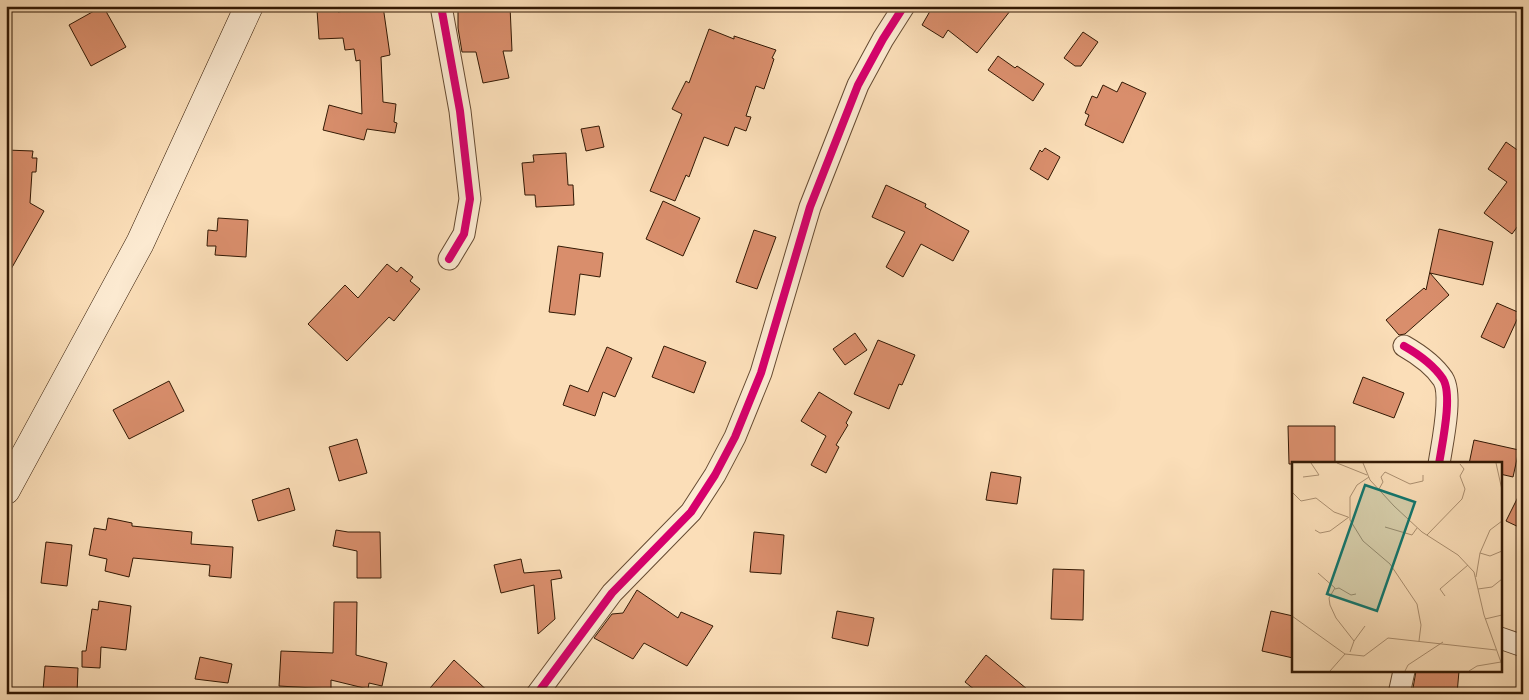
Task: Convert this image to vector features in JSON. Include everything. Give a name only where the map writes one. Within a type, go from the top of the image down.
[{"type":"main road","points":[[6,490],[140,243],[249,6]]},
{"type":"street","points":[[441,6],[460,110],[470,200],[464,234],[449,259]]},
{"type":"street","points":[[537,694],[612,593],[691,512],[719,468],[735,437],[761,373],[810,207],[858,85],[883,39],[904,6]]},
{"type":"street","points":[[1404,346],[1423,357],[1443,379],[1447,390],[1448,401],[1439,462]]},
{"type":"street","points":[[1502,639],[1523,646]]},
{"type":"street","points":[[1399,694],[1404,672]]},
{"type":"building","points":[[103,6],[126,47],[91,66],[69,25]]},
{"type":"building","points":[[383,6],[390,55],[381,57],[383,102],[396,104],[394,122],[397,123],[395,133],[367,129],[364,140],[323,130],[329,105],[362,114],[360,60],[356,61],[354,49],[345,50],[343,38],[319,39],[317,10],[337,9],[338,12]]},
{"type":"building","points":[[493,6],[510,6],[512,51],[503,51],[509,78],[483,83],[476,52],[462,52],[458,28],[458,9],[493,9]]},
{"type":"building","points":[[933,6],[1014,6],[977,53],[948,30],[943,38],[922,25]]},
{"type":"building","points":[[709,29],[734,39],[734,36],[776,50],[764,89],[756,86],[746,116],[751,117],[746,131],[735,127],[728,146],[704,137],[689,177],[686,175],[675,201],[650,191],[682,114],[672,109],[686,81],[689,83]]},
{"type":"building","points":[[1083,32],[1098,42],[1081,66],[1075,66],[1064,58]]},
{"type":"building","points":[[998,56],[1044,84],[1033,101],[988,70]]},
{"type":"building","points":[[1122,82],[1146,93],[1123,143],[1085,125],[1089,115],[1085,113],[1092,96],[1097,98],[1103,85],[1117,92]]},
{"type":"building","points":[[599,126],[604,147],[586,151],[581,129]]},
{"type":"building","points":[[1506,142],[1523,154],[1523,219],[1512,234],[1484,213],[1507,182],[1488,169]]},
{"type":"building","points":[[1045,148],[1060,157],[1048,180],[1030,169],[1040,150],[1042,152]]},
{"type":"building","points":[[6,150],[33,151],[32,158],[37,158],[36,172],[32,172],[30,203],[44,211],[6,278]]},
{"type":"building","points":[[566,153],[568,185],[573,185],[574,205],[536,207],[535,195],[525,195],[522,163],[534,162],[533,155]]},
{"type":"building","points":[[886,185],[926,204],[925,207],[969,231],[953,261],[921,244],[903,277],[886,267],[905,232],[872,217]]},
{"type":"building","points":[[663,201],[700,218],[683,256],[646,239]]},
{"type":"building","points":[[218,218],[248,220],[246,257],[215,255],[216,246],[207,246],[208,230],[217,231]]},
{"type":"building","points":[[1439,229],[1493,242],[1483,285],[1430,273],[1449,295],[1405,334],[1399,335],[1386,320],[1424,288],[1426,290]]},
{"type":"building","points":[[754,230],[776,237],[757,289],[736,282]]},
{"type":"building","points":[[558,246],[603,253],[600,277],[580,274],[575,315],[549,312]]},
{"type":"building","points":[[387,264],[397,272],[401,267],[413,277],[410,281],[420,289],[394,321],[389,317],[347,361],[308,324],[345,285],[358,298]]},
{"type":"building","points":[[1497,303],[1520,313],[1504,348],[1481,337]]},
{"type":"building","points":[[855,333],[867,350],[845,365],[833,349]]},
{"type":"building","points":[[878,340],[915,355],[902,385],[899,384],[889,409],[854,394]]},
{"type":"building","points":[[664,346],[706,362],[694,393],[652,377]]},
{"type":"building","points":[[607,347],[632,358],[615,397],[603,392],[595,416],[563,405],[570,385],[588,392]]},
{"type":"building","points":[[1363,377],[1404,393],[1394,418],[1353,403]]},
{"type":"building","points":[[169,381],[184,411],[129,439],[113,410]]},
{"type":"building","points":[[819,392],[852,412],[846,423],[848,425],[836,445],[839,447],[826,473],[811,465],[826,436],[801,421]]},
{"type":"building","points":[[1288,426],[1335,426],[1335,462],[1292,462],[1292,464],[1289,464]]},
{"type":"building","points":[[357,439],[367,473],[339,481],[329,447]]},
{"type":"building","points":[[1474,440],[1519,450],[1513,477],[1502,474],[1502,462],[1469,462]]},
{"type":"building","points":[[991,472],[1021,477],[1017,504],[986,500]]},
{"type":"building","points":[[1523,487],[1523,529],[1506,521]]},
{"type":"building","points":[[289,488],[295,510],[258,521],[252,500]]},
{"type":"building","points":[[108,518],[132,523],[132,526],[192,532],[191,544],[233,547],[231,578],[209,576],[210,565],[133,558],[129,577],[105,571],[107,559],[89,555],[94,528],[106,530]]},
{"type":"building","points":[[336,530],[380,532],[381,578],[357,578],[357,551],[333,546]]},
{"type":"building","points":[[754,532],[784,535],[781,574],[750,572]]},
{"type":"building","points":[[46,542],[72,545],[67,586],[41,583]]},
{"type":"building","points":[[521,559],[524,573],[560,570],[562,578],[551,580],[555,619],[538,634],[534,585],[501,593],[494,565]]},
{"type":"building","points":[[1053,569],[1084,570],[1083,620],[1051,619]]},
{"type":"building","points":[[637,590],[678,618],[681,612],[713,626],[687,666],[644,643],[633,659],[594,638],[612,614],[623,613]]},
{"type":"building","points":[[99,601],[131,606],[126,650],[101,647],[100,668],[82,667],[82,651],[86,651],[92,609],[98,610]]},
{"type":"building","points":[[334,602],[357,602],[356,655],[387,663],[382,686],[369,683],[368,689],[331,680],[331,689],[279,686],[281,651],[333,653]]},
{"type":"building","points":[[837,611],[874,618],[868,646],[832,638]]},
{"type":"building","points":[[1271,611],[1292,616],[1292,658],[1262,651]]},
{"type":"building","points":[[986,655],[1033,694],[980,694],[965,682]]},
{"type":"building","points":[[200,657],[232,664],[228,683],[195,679]]},
{"type":"building","points":[[454,660],[491,694],[425,694]]},
{"type":"building","points":[[45,666],[78,668],[77,694],[43,691]]},
{"type":"building","points":[[1416,672],[1459,672],[1457,694],[1412,694]]},
{"type":"cycle path","points":[[441,6],[460,111],[470,199],[464,234],[449,259]]},
{"type":"cycle path","points":[[537,694],[612,593],[691,512],[715,475],[735,437],[761,373],[810,207],[858,85],[883,39],[904,6]]},
{"type":"cycle path","points":[[1404,346],[1430,364],[1443,379],[1446,386],[1446,420],[1439,462]]}]
